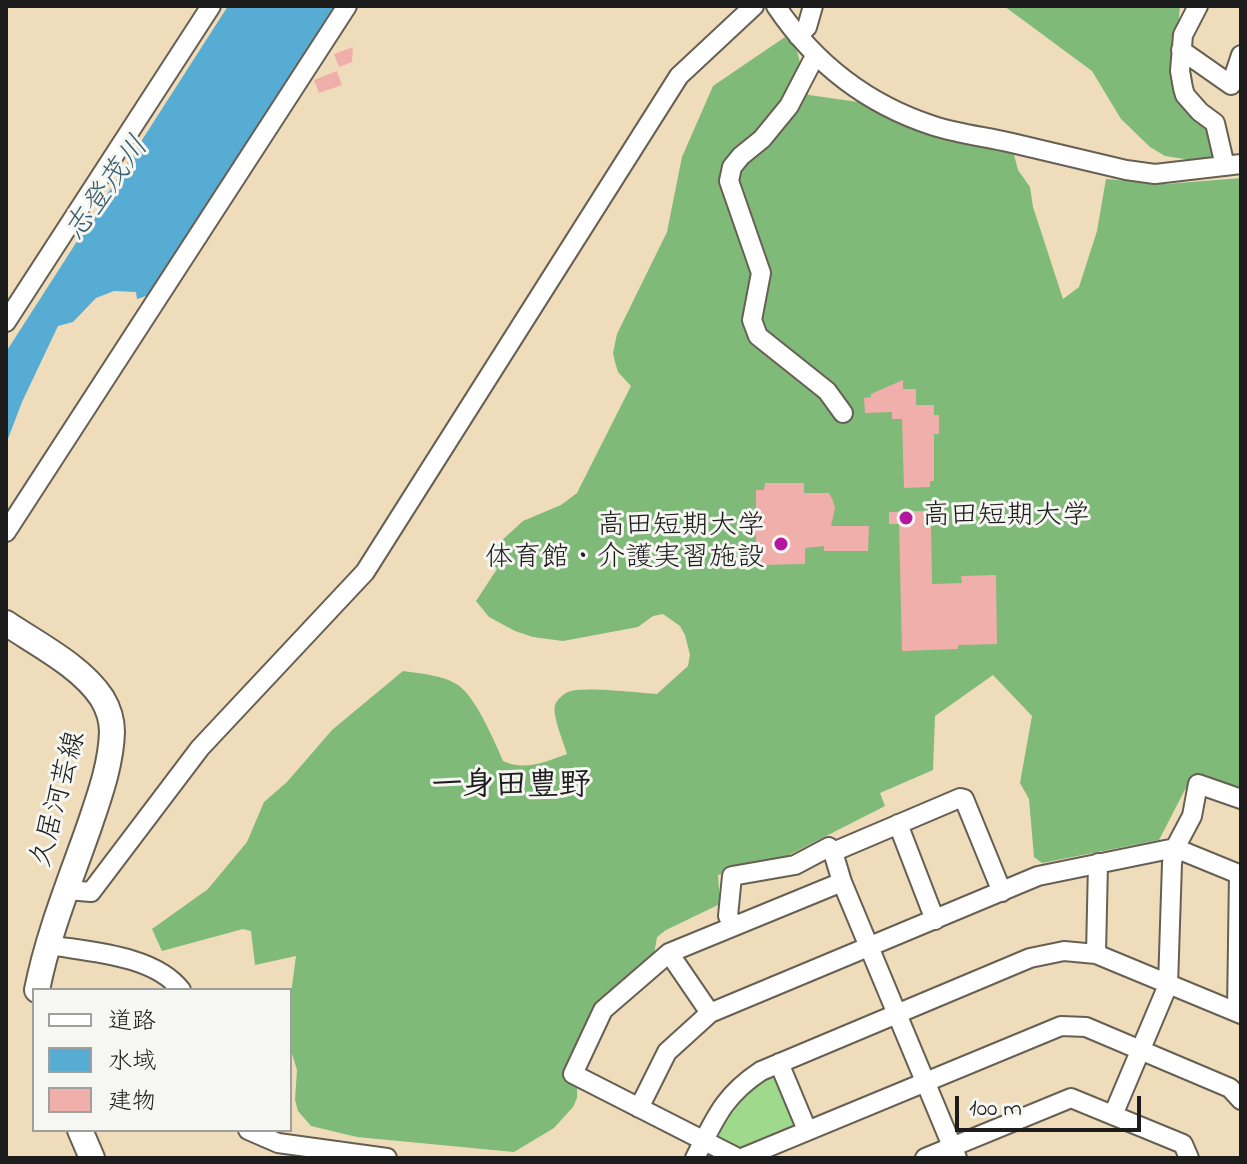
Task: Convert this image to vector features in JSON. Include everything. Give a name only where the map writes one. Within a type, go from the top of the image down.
[{"type":"main road","name":"久居河芸線","points":[[6,623],[73,668],[91,684],[103,699],[112,730],[106,771],[38,988]]},
{"type":"main road","points":[[81,1132],[92,1158]]},
{"type":"street","points":[[6,322],[211,6]]},
{"type":"street","points":[[6,532],[347,6]]},
{"type":"street","points":[[67,890],[91,892],[200,748],[365,572],[679,76],[754,6]]},
{"type":"street","points":[[776,6],[815,56],[871,98],[907,116],[937,127],[1155,174],[1233,165],[1215,123],[1185,95],[1180,71],[1183,35],[1198,6]]},
{"type":"street","points":[[798,36],[807,27],[813,6]]},
{"type":"street","points":[[1181,50],[1231,85],[1241,55]]},
{"type":"street","points":[[815,56],[789,106],[762,139],[732,167],[729,181],[761,273],[752,320],[754,328],[758,336],[827,391],[843,413]]},
{"type":"street","points":[[1113,1115],[1168,985],[1172,863],[1175,848],[1192,816],[1198,784],[1241,799]]},
{"type":"street","points":[[833,852],[960,798],[964,799],[1002,892]]},
{"type":"street","points":[[898,824],[935,920]]},
{"type":"street","points":[[734,926],[728,916],[732,876],[795,865],[829,847],[955,1152]]},
{"type":"street","points":[[639,1108],[667,1052],[710,1013],[1038,876],[1175,848],[1239,870],[1239,1013],[1096,954],[1054,951],[1030,958],[761,1071],[742,1083],[723,1105],[699,1150]]},
{"type":"street","points":[[1096,954],[1098,863]]},
{"type":"street","points":[[842,882],[669,953],[603,1010],[573,1074],[639,1108],[699,1150],[740,1158],[1061,1026],[1086,1027],[1230,1088],[1241,1100]]},
{"type":"street","points":[[49,945],[137,960],[164,974],[179,988]]},
{"type":"street","points":[[669,953],[710,1013]]},
{"type":"street","points":[[779,1063],[807,1130]]},
{"type":"street","points":[[925,1158],[955,1152],[1071,1098],[1183,1144],[1189,1158]]},
{"type":"street","points":[[253,1132],[315,1154],[387,1158]]},
{"type":"green space","points":[[1004,6],[1180,6],[1174,70],[1209,126],[1215,159],[1197,161],[1165,156],[1150,147],[1121,119],[1092,71]]},
{"type":"green space","points":[[785,37],[798,54],[802,89],[809,95],[858,102],[922,127],[1013,151],[1018,170],[1030,187],[1033,207],[1063,299],[1079,287],[1097,231],[1106,179],[1166,184],[1241,178],[1241,787],[1191,778],[1159,840],[1042,863],[1034,857],[1029,799],[1020,783],[1032,716],[993,675],[935,716],[933,770],[880,793],[885,806],[785,857],[718,875],[720,904],[657,937],[654,955],[566,1071],[564,1079],[577,1088],[577,1098],[554,1128],[514,1152],[357,1137],[311,1126],[298,1111],[295,1100],[297,1070],[292,1054],[292,988],[296,956],[255,965],[251,931],[243,929],[162,951],[152,929],[208,889],[247,842],[264,802],[287,782],[332,730],[403,671],[439,677],[458,685],[478,709],[503,761],[527,765],[567,754],[555,710],[557,701],[566,693],[598,690],[657,694],[688,666],[690,655],[685,635],[680,626],[663,614],[653,616],[638,627],[563,641],[515,631],[489,617],[476,601],[497,569],[487,554],[523,521],[561,505],[577,493],[631,386],[618,372],[615,362],[613,353],[617,334],[667,232],[682,157],[713,86]]},
{"type":"green space","points":[[779,1072],[802,1126],[740,1153],[718,1142],[714,1136],[740,1097],[757,1083]]},
{"type":"water","points":[[228,6],[338,6],[149,295],[137,299],[136,292],[114,291],[96,298],[73,322],[58,326],[6,444],[6,352]]},
{"type":"building","points":[[353,47],[352,62],[339,67],[334,54]]},
{"type":"building","points":[[337,71],[342,85],[319,93],[314,80]]},
{"type":"building","points":[[903,380],[903,389],[916,389],[916,405],[934,405],[934,415],[939,415],[939,434],[934,434],[934,481],[930,481],[930,487],[904,488],[902,419],[892,419],[892,412],[865,413],[864,398]]},
{"type":"building","name":"高田短期大学 体育館・介護実習施設","points":[[765,483],[804,483],[804,493],[829,493],[835,508],[831,526],[869,526],[868,551],[824,551],[824,546],[805,548],[805,564],[756,565],[756,490],[764,490]]},
{"type":"building","name":"高田短期大学","points":[[923,511],[923,527],[931,527],[932,584],[962,583],[961,576],[996,575],[997,644],[902,651],[899,524],[889,524],[889,512]]},
{"type":"place","name":"高田短期大学","points":[[906,518]]},
{"type":"place","name":"高田短期大学 体育館・介護実習施設","points":[[781,544]]},
{"type":"district","name":"一身田豊野","points":[[511,789]]},
{"type":"water label","name":"志登茂川","points":[[109,190]]}]
